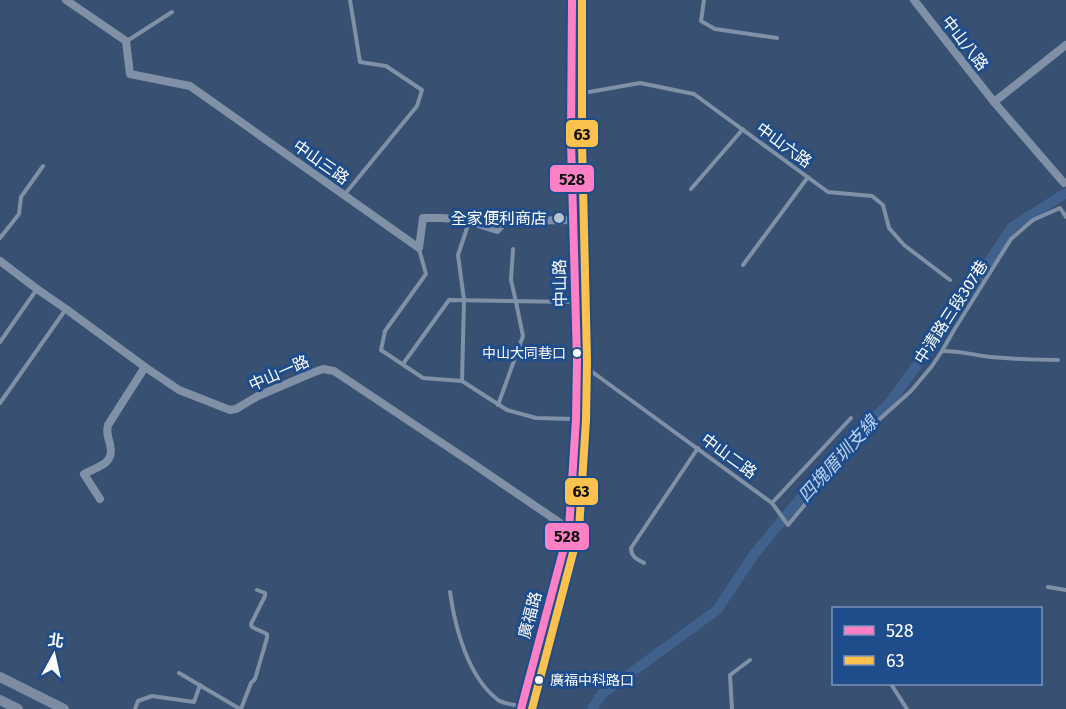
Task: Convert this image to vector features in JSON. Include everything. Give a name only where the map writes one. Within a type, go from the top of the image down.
[{"type":"main road","name":"中山路","points":[[569,529],[577,361],[571,95],[572,0]]},
{"type":"main road","name":"廣福路","points":[[524,708],[569,529]]},
{"type":"main road","points":[[0,677],[64,709]]},
{"type":"main road","points":[[0,700],[18,709]]},
{"type":"street","points":[[66,0],[126,41]]},
{"type":"street","name":"中山八路","points":[[914,0],[994,102],[1065,185]]},
{"type":"street","name":"中山三路","points":[[126,41],[130,74],[190,86],[419,248]]},
{"type":"street","points":[[994,102],[1066,45]]},
{"type":"street","points":[[419,248],[423,218],[469,221],[497,230],[505,221],[574,220]]},
{"type":"street","name":"中山一路","points":[[0,261],[179,390],[230,410],[312,373],[323,369],[334,371],[569,529]]},
{"type":"street","points":[[100,499],[84,474],[108,462],[111,457],[112,452],[106,431],[108,425],[145,367]]},
{"type":"lane","points":[[344,195],[417,106],[422,90],[386,66],[360,62],[350,0]]},
{"type":"lane","points":[[704,0],[701,21],[715,28],[777,38]]},
{"type":"lane","points":[[126,41],[172,12]]},
{"type":"lane","name":"中山六路","points":[[571,95],[640,84],[694,94],[828,192],[872,196],[883,206],[889,228],[904,245],[950,280]]},
{"type":"lane","points":[[691,189],[742,129]]},
{"type":"lane","points":[[0,238],[19,214],[21,197],[43,166]]},
{"type":"lane","points":[[743,265],[807,177]]},
{"type":"lane","name":"中清路三段307巷","points":[[788,525],[863,434],[911,391],[942,351],[1011,239],[1033,220],[1060,208],[1066,217]]},
{"type":"lane","points":[[462,381],[464,300],[458,255],[469,221]]},
{"type":"lane","points":[[419,248],[426,274],[385,330],[381,350],[423,378],[462,381],[507,410],[537,418],[576,419]]},
{"type":"lane","points":[[498,405],[523,336],[511,280],[513,249]]},
{"type":"lane","points":[[0,342],[37,289]]},
{"type":"lane","points":[[403,364],[449,300],[576,302]]},
{"type":"lane","points":[[0,404],[66,309]]},
{"type":"lane","points":[[942,351],[1007,358],[1058,360]]},
{"type":"lane","name":"中山二路","points":[[577,361],[772,503],[788,525]]},
{"type":"lane","points":[[772,503],[851,418]]},
{"type":"lane","points":[[644,562],[631,554],[633,544],[698,448]]},
{"type":"lane","points":[[1048,587],[1066,590]]},
{"type":"lane","points":[[179,673],[240,709],[255,679],[267,638],[267,634],[252,627],[251,624],[265,596],[265,593],[257,590]]},
{"type":"lane","points":[[450,591],[466,655],[478,680],[500,701],[524,708]]},
{"type":"lane","points":[[732,709],[730,675],[750,660]]},
{"type":"lane","points":[[135,709],[138,701],[152,696],[194,702],[200,685]]},
{"type":"lane","points":[[892,685],[907,709]]},
{"type":"waterway","name":"四塊厝圳支線","points":[[592,709],[602,694],[717,610],[755,553],[826,468],[890,402],[957,310],[1012,227],[1066,193]]},
{"type":"transit line","name":"528","points":[[521,709],[569,529],[577,361],[571,142],[572,0]]},
{"type":"transit line","name":"63","points":[[532,709],[579,530],[587,361],[582,142],[582,0]]},
{"type":"place","name":"全家便利商店","points":[[559,218]]},
{"type":"place","name":"中山大同巷口","points":[[577,353]]},
{"type":"place","name":"廣福中科路口","points":[[539,680]]}]
